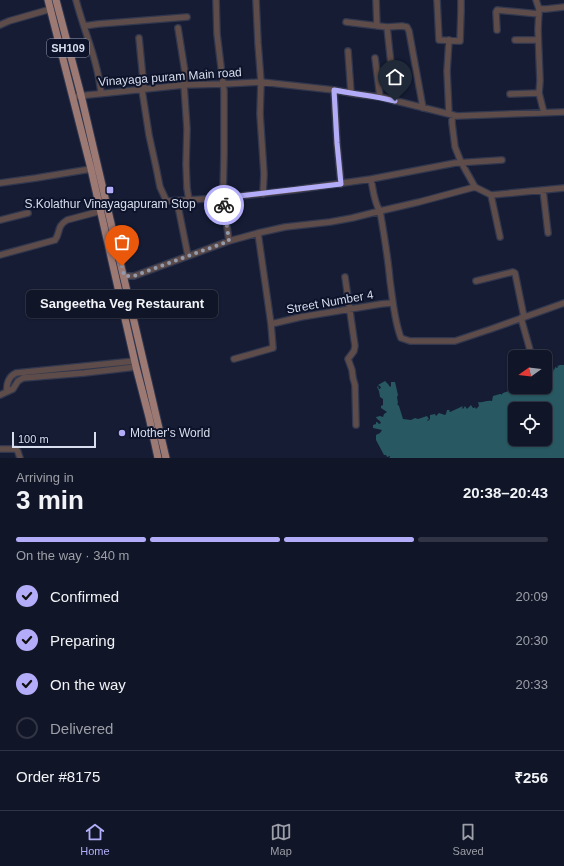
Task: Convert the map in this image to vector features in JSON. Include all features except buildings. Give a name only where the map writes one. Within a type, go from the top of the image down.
[{"type":"main road","name":"SH109","points":[[48,0],[101,211],[118,267],[124,276],[166,458]]},
{"type":"main road","name":"SH109","points":[[56,0],[81,95],[118,267],[135,364],[149,416],[158,458]]},
{"type":"street","points":[[76,0],[99,75],[101,93]]},
{"type":"street","points":[[216,0],[218,34],[224,84],[224,154],[222,198],[229,241]]},
{"type":"street","points":[[256,0],[261,82],[260,114],[264,174],[263,194]]},
{"type":"street","points":[[376,0],[377,26]]},
{"type":"street","points":[[437,0],[437,25],[439,40],[460,41],[461,0]]},
{"type":"street","points":[[536,0],[539,11],[539,93],[544,113]]},
{"type":"street","points":[[497,30],[497,10],[539,11],[564,7]]},
{"type":"street","points":[[0,25],[51,9]]},
{"type":"street","points":[[84,26],[186,17]]},
{"type":"street","points":[[346,22],[387,27],[407,27],[423,108]]},
{"type":"street","points":[[387,27],[395,101]]},
{"type":"street","points":[[178,28],[185,72],[184,85],[187,129],[187,188],[189,200]]},
{"type":"street","points":[[139,38],[143,89],[149,135],[160,186],[166,200],[177,201],[263,194],[341,184],[461,162],[502,160]]},
{"type":"street","points":[[449,40],[447,71],[455,147],[461,162],[476,187],[491,195],[564,188]]},
{"type":"street","points":[[514,40],[538,40]]},
{"type":"street","points":[[348,51],[351,93]]},
{"type":"street","points":[[375,58],[380,97]]},
{"type":"street","name":"Vinayaga puram Main road","points":[[73,97],[184,85],[261,82],[380,97],[457,116],[564,112]]},
{"type":"street","points":[[334,90],[341,184]]},
{"type":"street","points":[[510,94],[539,93]]},
{"type":"street","points":[[0,183],[91,169]]},
{"type":"street","points":[[371,179],[375,200],[380,211],[386,243],[392,303],[397,328],[401,338],[410,341],[455,341],[564,303]]},
{"type":"street","points":[[124,276],[134,276],[229,241],[258,233],[285,227],[352,218],[476,187]]},
{"type":"street","points":[[543,190],[548,233]]},
{"type":"street","points":[[491,195],[500,237]]},
{"type":"street","points":[[177,201],[188,256]]},
{"type":"street","points":[[0,255],[55,240],[63,222],[101,211]]},
{"type":"street","points":[[0,220],[28,213]]},
{"type":"street","points":[[234,359],[273,348],[258,233]]},
{"type":"street","points":[[476,281],[513,272],[515,273],[530,350]]},
{"type":"street","points":[[345,277],[355,346],[354,351],[348,359],[356,385],[356,426]]},
{"type":"street","name":"Street Number 4","points":[[271,324],[301,317],[392,303]]},
{"type":"street","points":[[0,395],[13,389],[18,381],[23,378],[135,364]]},
{"type":"street","points":[[7,391],[6,387],[10,377],[16,373],[135,364]]},
{"type":"street","points":[[0,449],[16,448],[20,458]]},
{"type":"shaded area","points":[[557,365],[564,365],[564,458],[389,458],[390,456],[387,457],[384,455],[376,440],[376,435],[382,430],[373,428],[373,425],[376,424],[376,422],[379,424],[381,423],[376,417],[383,417],[387,412],[381,408],[383,405],[383,399],[380,397],[377,387],[378,386],[380,389],[381,387],[378,385],[385,381],[390,387],[391,382],[395,382],[398,395],[397,404],[403,419],[411,420],[427,416],[429,419],[427,420],[428,421],[430,419],[430,415],[435,414],[436,416],[439,413],[445,415],[447,410],[450,410],[450,412],[463,406],[463,409],[465,406],[467,409],[471,405],[476,409],[479,406],[478,402],[492,401],[493,396],[501,395],[508,391],[508,394],[552,394],[552,372],[554,368],[555,370],[555,367],[557,368]]},
{"type":"way so far","points":[[122,266],[124,276],[134,276],[229,241],[224,205]]},
{"type":"place","name":"S.Kolathur Vinayagapuram Stop","points":[[110,190]]},
{"type":"place","name":"Sangeetha Veg Restaurant","points":[[122,266]]},
{"type":"place","name":"Mother's World","points":[[122,433]]},
{"type":"route","points":[[224,205],[222,198],[341,184],[334,90],[380,97],[395,101]]}]
